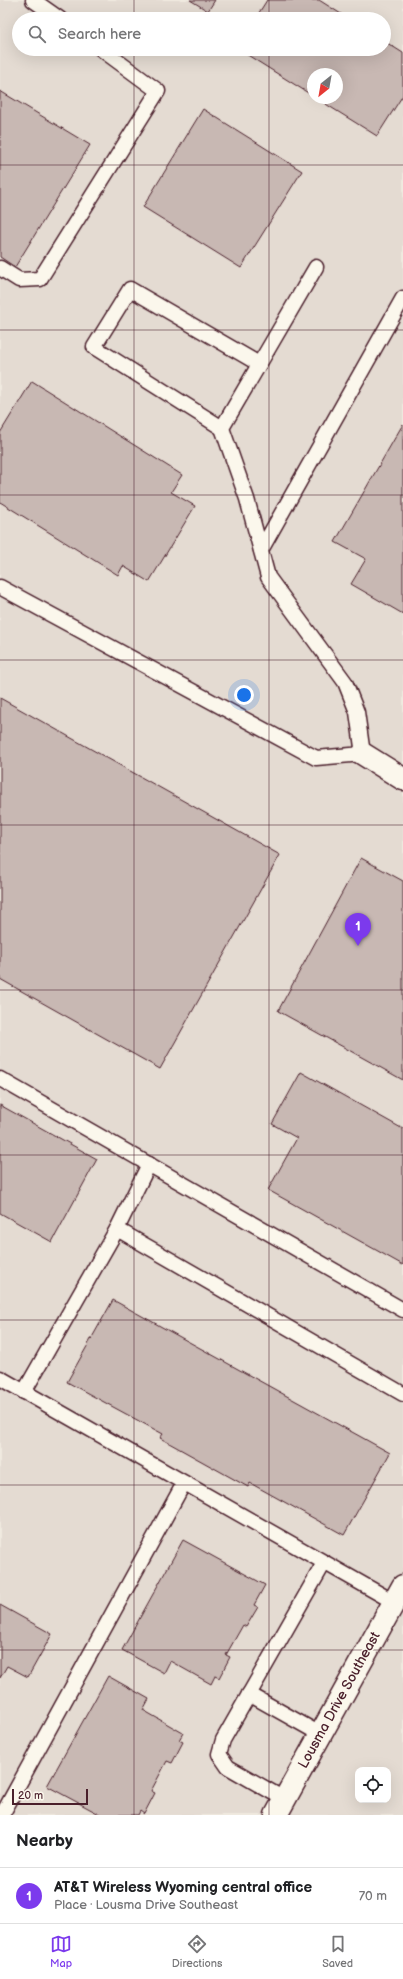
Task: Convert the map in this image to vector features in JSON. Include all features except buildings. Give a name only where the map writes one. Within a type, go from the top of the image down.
[{"type":"street","points":[[362,754],[403,779]]},
{"type":"street","name":"Lousma Drive Southeast","points":[[283,1809],[320,1734],[398,1594]]},
{"type":"lane","points":[[35,0],[51,12]]},
{"type":"lane","points":[[0,268],[19,280],[40,279],[158,91],[110,56]]},
{"type":"lane","points":[[222,428],[316,267]]},
{"type":"lane","points":[[0,587],[316,758],[362,754],[357,712],[345,682],[268,577],[247,499],[222,428],[94,347],[130,289],[259,364]]},
{"type":"lane","points":[[261,550],[403,298]]},
{"type":"lane","points":[[0,1079],[403,1310]]},
{"type":"lane","points":[[24,1392],[117,1229],[149,1164]]},
{"type":"lane","points":[[117,1229],[403,1394]]},
{"type":"lane","points":[[0,1378],[324,1563],[398,1594]]},
{"type":"lane","points":[[2,1815],[184,1483]]},
{"type":"lane","points":[[283,1809],[228,1767],[219,1754],[223,1740],[324,1563]]},
{"type":"lane","points":[[249,1694],[320,1734]]},
{"type":"shaded area","points":[[0,0],[403,0],[403,1815],[0,1815]]},
{"type":"place","name":"AT&T Wireless Wyoming central office","points":[[358,946]]}]
